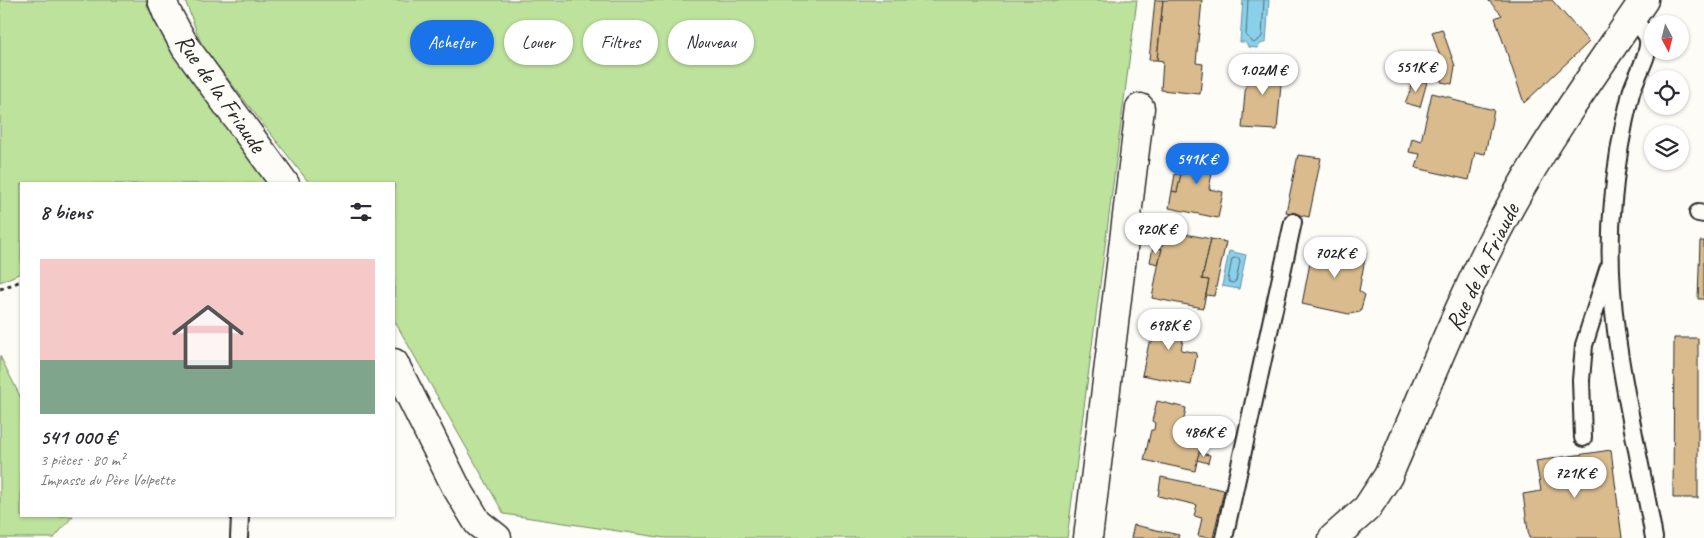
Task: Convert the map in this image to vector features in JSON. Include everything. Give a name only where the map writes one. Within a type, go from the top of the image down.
[{"type":"street","name":"Rue de la Friaude","points":[[162,0],[186,48],[284,182]]},
{"type":"street","name":"Rue de la Friaude","points":[[1333,538],[1367,508],[1388,476],[1480,266],[1509,208],[1543,148],[1638,10]]},
{"type":"street","points":[[1088,538],[1140,108]]},
{"type":"street","points":[[395,365],[468,508],[478,523],[497,538]]},
{"type":"lane","points":[[1638,10],[1648,42],[1632,92],[1616,162],[1609,235],[1612,295],[1623,373],[1654,538]]},
{"type":"lane","points":[[1224,538],[1293,222]]},
{"type":"lane","points":[[1583,438],[1581,380],[1584,345],[1611,262]]},
{"type":"lane","points":[[239,538],[240,517]]},
{"type":"path","points":[[0,289],[20,281]]},
{"type":"green space","points":[[0,0],[146,0],[148,8],[174,50],[271,182],[20,182],[20,273],[0,282]]},
{"type":"green space","points":[[185,0],[1137,0],[1067,538],[665,538],[504,514],[395,322],[395,182],[308,182],[202,46]]},
{"type":"green space","points":[[0,356],[20,396],[20,517],[72,517],[54,538],[0,538]]},
{"type":"water","points":[[1243,0],[1269,0],[1266,43],[1262,43],[1257,48],[1249,47],[1245,42],[1240,42]]},
{"type":"water","points":[[1229,251],[1246,255],[1239,289],[1222,286]]},
{"type":"building","points":[[1155,0],[1163,0],[1157,60],[1149,60]]},
{"type":"building","points":[[1163,0],[1202,0],[1196,63],[1203,64],[1200,94],[1161,90],[1163,61],[1157,60]]},
{"type":"building","points":[[1488,0],[1552,0],[1589,42],[1524,103],[1495,18],[1502,15]]},
{"type":"building","points":[[1442,29],[1455,66],[1452,84],[1441,82],[1443,66],[1432,32]]},
{"type":"building","points":[[1253,60],[1283,62],[1277,130],[1242,128],[1246,81],[1250,82]]},
{"type":"building","points":[[1411,79],[1427,82],[1420,107],[1405,103],[1410,91]]},
{"type":"building","points":[[1432,93],[1494,110],[1485,154],[1475,152],[1469,180],[1416,168],[1420,154],[1409,152],[1412,138],[1421,141]]},
{"type":"building","points":[[1186,146],[1216,153],[1209,189],[1223,192],[1218,218],[1169,208],[1172,191],[1177,192]]},
{"type":"building","points":[[1298,155],[1321,158],[1309,217],[1286,212]]},
{"type":"building","points":[[1175,174],[1181,174],[1177,192],[1172,191]]},
{"type":"building","points":[[1165,230],[1211,239],[1202,279],[1209,280],[1203,308],[1152,298]]},
{"type":"building","points":[[1211,239],[1226,242],[1214,296],[1206,295],[1209,280],[1202,279]]},
{"type":"building","points":[[1700,241],[1704,241],[1704,299],[1698,299]]},
{"type":"building","points":[[1314,242],[1366,253],[1359,291],[1365,295],[1360,312],[1349,314],[1302,304]]},
{"type":"building","points":[[1153,247],[1162,249],[1158,264],[1150,262]]},
{"type":"building","points":[[1155,312],[1187,318],[1181,350],[1197,353],[1191,385],[1142,375],[1149,343],[1152,343],[1154,336],[1150,335]]},
{"type":"building","points":[[1674,338],[1698,338],[1698,498],[1673,498]]},
{"type":"building","points":[[1157,401],[1186,408],[1181,434],[1202,438],[1195,471],[1144,460],[1151,430],[1154,430],[1155,423],[1152,421]]},
{"type":"building","points":[[1611,450],[1622,538],[1529,538],[1523,494],[1541,491],[1536,461]]},
{"type":"building","points":[[1199,453],[1210,455],[1208,463],[1197,460]]},
{"type":"building","points":[[1161,477],[1224,490],[1213,538],[1198,536],[1202,518],[1194,516],[1197,505],[1158,496]]},
{"type":"building","points":[[1134,525],[1179,535],[1178,538],[1131,538]]}]
